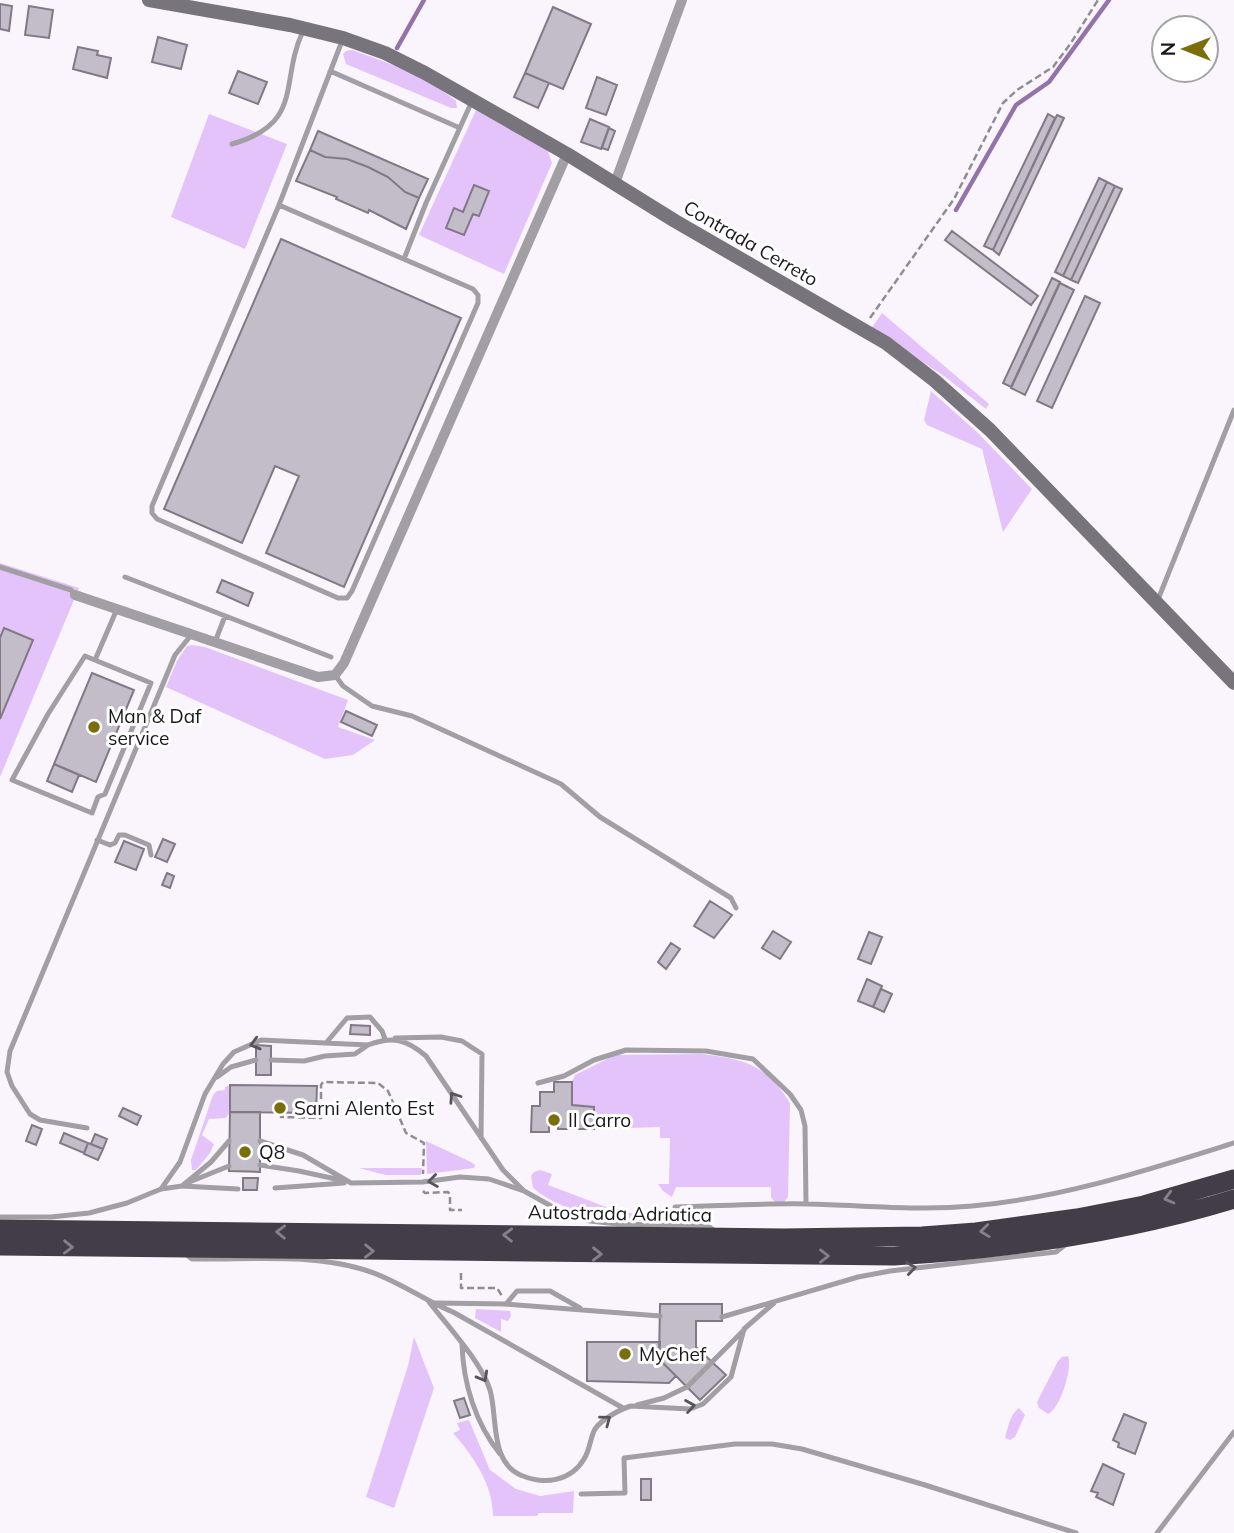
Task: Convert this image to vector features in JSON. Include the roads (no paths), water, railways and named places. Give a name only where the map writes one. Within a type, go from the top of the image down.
[{"type":"highway","name":"Autostrada Adriatica","points":[[0,1228],[876,1237],[976,1232],[1107,1213],[1234,1179]]},
{"type":"highway","points":[[0,1246],[865,1256],[960,1252],[1072,1238],[1152,1222],[1234,1199]]},
{"type":"main road","name":"Contrada Cerreto","points":[[149,0],[304,29],[343,38],[385,53],[473,99],[675,221],[886,342],[990,430],[1234,683]]},
{"type":"street","points":[[615,183],[682,0]]},
{"type":"street","points":[[75,595],[318,677],[335,675],[344,663],[567,154]]},
{"type":"lane","points":[[232,144],[247,139],[279,116],[285,106],[294,52],[304,29]]},
{"type":"lane","points":[[279,205],[473,289],[478,295],[478,303],[352,592],[347,598],[338,598],[157,519],[152,513],[152,506],[279,205],[343,38]]},
{"type":"lane","points":[[330,71],[460,128]]},
{"type":"lane","points":[[404,259],[473,99]]},
{"type":"lane","points":[[1156,604],[1234,410]]},
{"type":"lane","points":[[0,567],[71,590],[75,595]]},
{"type":"lane","points":[[125,577],[331,657]]},
{"type":"lane","points":[[95,660],[117,609]]},
{"type":"lane","points":[[215,642],[225,616]]},
{"type":"lane","points":[[87,1128],[40,1120],[30,1114],[12,1086],[7,1072],[10,1051],[175,655],[192,634]]},
{"type":"lane","points":[[85,656],[95,660],[151,683],[105,794],[98,797],[92,813],[12,780],[85,656]]},
{"type":"lane","points":[[335,675],[356,696],[372,706],[412,716],[561,784],[600,817],[731,898],[736,908]]},
{"type":"lane","points":[[97,840],[110,845],[115,843],[119,835],[125,835],[149,845],[151,855]]},
{"type":"lane","points":[[326,1043],[347,1018],[370,1017],[385,1039]]},
{"type":"lane","points":[[271,1060],[304,1061],[355,1054],[368,1045],[385,1039],[426,1035],[462,1041],[482,1054],[481,1138]]},
{"type":"lane","points":[[385,1039],[412,1045],[426,1056],[503,1170],[524,1191]]},
{"type":"lane","points":[[162,1189],[180,1162],[205,1094],[223,1064],[234,1052],[261,1040],[368,1045]]},
{"type":"lane","points":[[538,1083],[564,1076],[594,1060],[626,1050],[706,1051],[753,1059],[790,1094],[800,1110],[805,1126],[806,1204]]},
{"type":"lane","points":[[214,1080],[231,1066],[256,1060]]},
{"type":"lane","points":[[181,1186],[211,1162],[229,1141]]},
{"type":"lane","points":[[260,1141],[303,1155],[351,1183]]},
{"type":"lane","points":[[675,1207],[806,1204],[932,1209],[1011,1201],[1133,1175],[1234,1143]]},
{"type":"lane","points":[[260,1165],[351,1183]]},
{"type":"lane","points":[[181,1186],[229,1166]]},
{"type":"lane","points":[[275,1188],[479,1178],[524,1191],[562,1212],[590,1221],[708,1226],[724,1237]]},
{"type":"lane","points":[[0,1217],[51,1217],[89,1213],[127,1203],[162,1189],[181,1186],[238,1189]]},
{"type":"lane","points":[[722,1317],[858,1277],[1056,1252],[1072,1238]]},
{"type":"lane","points":[[179,1249],[192,1259],[302,1260],[347,1265],[384,1277],[453,1312],[623,1408]]},
{"type":"lane","points":[[506,1304],[517,1291],[550,1291],[583,1310]]},
{"type":"lane","points":[[429,1302],[506,1304],[660,1316]]},
{"type":"lane","points":[[429,1302],[462,1344],[490,1390],[502,1456]]},
{"type":"lane","points":[[462,1344],[462,1369],[484,1435],[510,1469],[521,1476],[540,1480],[560,1479],[569,1475],[584,1460],[596,1428],[623,1408],[664,1398],[687,1387],[744,1329],[774,1303]]},
{"type":"lane","points":[[631,1406],[690,1409],[703,1404],[731,1377],[744,1329]]},
{"type":"lane","points":[[1157,1533],[1234,1432]]},
{"type":"lane","points":[[582,1494],[625,1493],[624,1458],[734,1444],[772,1444],[802,1449],[1076,1533]]},
{"type":"waterway","points":[[397,48],[424,0]]},
{"type":"waterway","points":[[956,210],[1016,105],[1049,82],[1109,0]]},
{"type":"place","name":"Man & Daf service","points":[[94,727]]},
{"type":"place","name":"Sarni Alento Est","points":[[280,1108]]},
{"type":"place","name":"Il Carro","points":[[554,1120]]},
{"type":"place","name":"Q8","points":[[245,1152]]},
{"type":"place","name":"MyChef","points":[[625,1354]]}]
